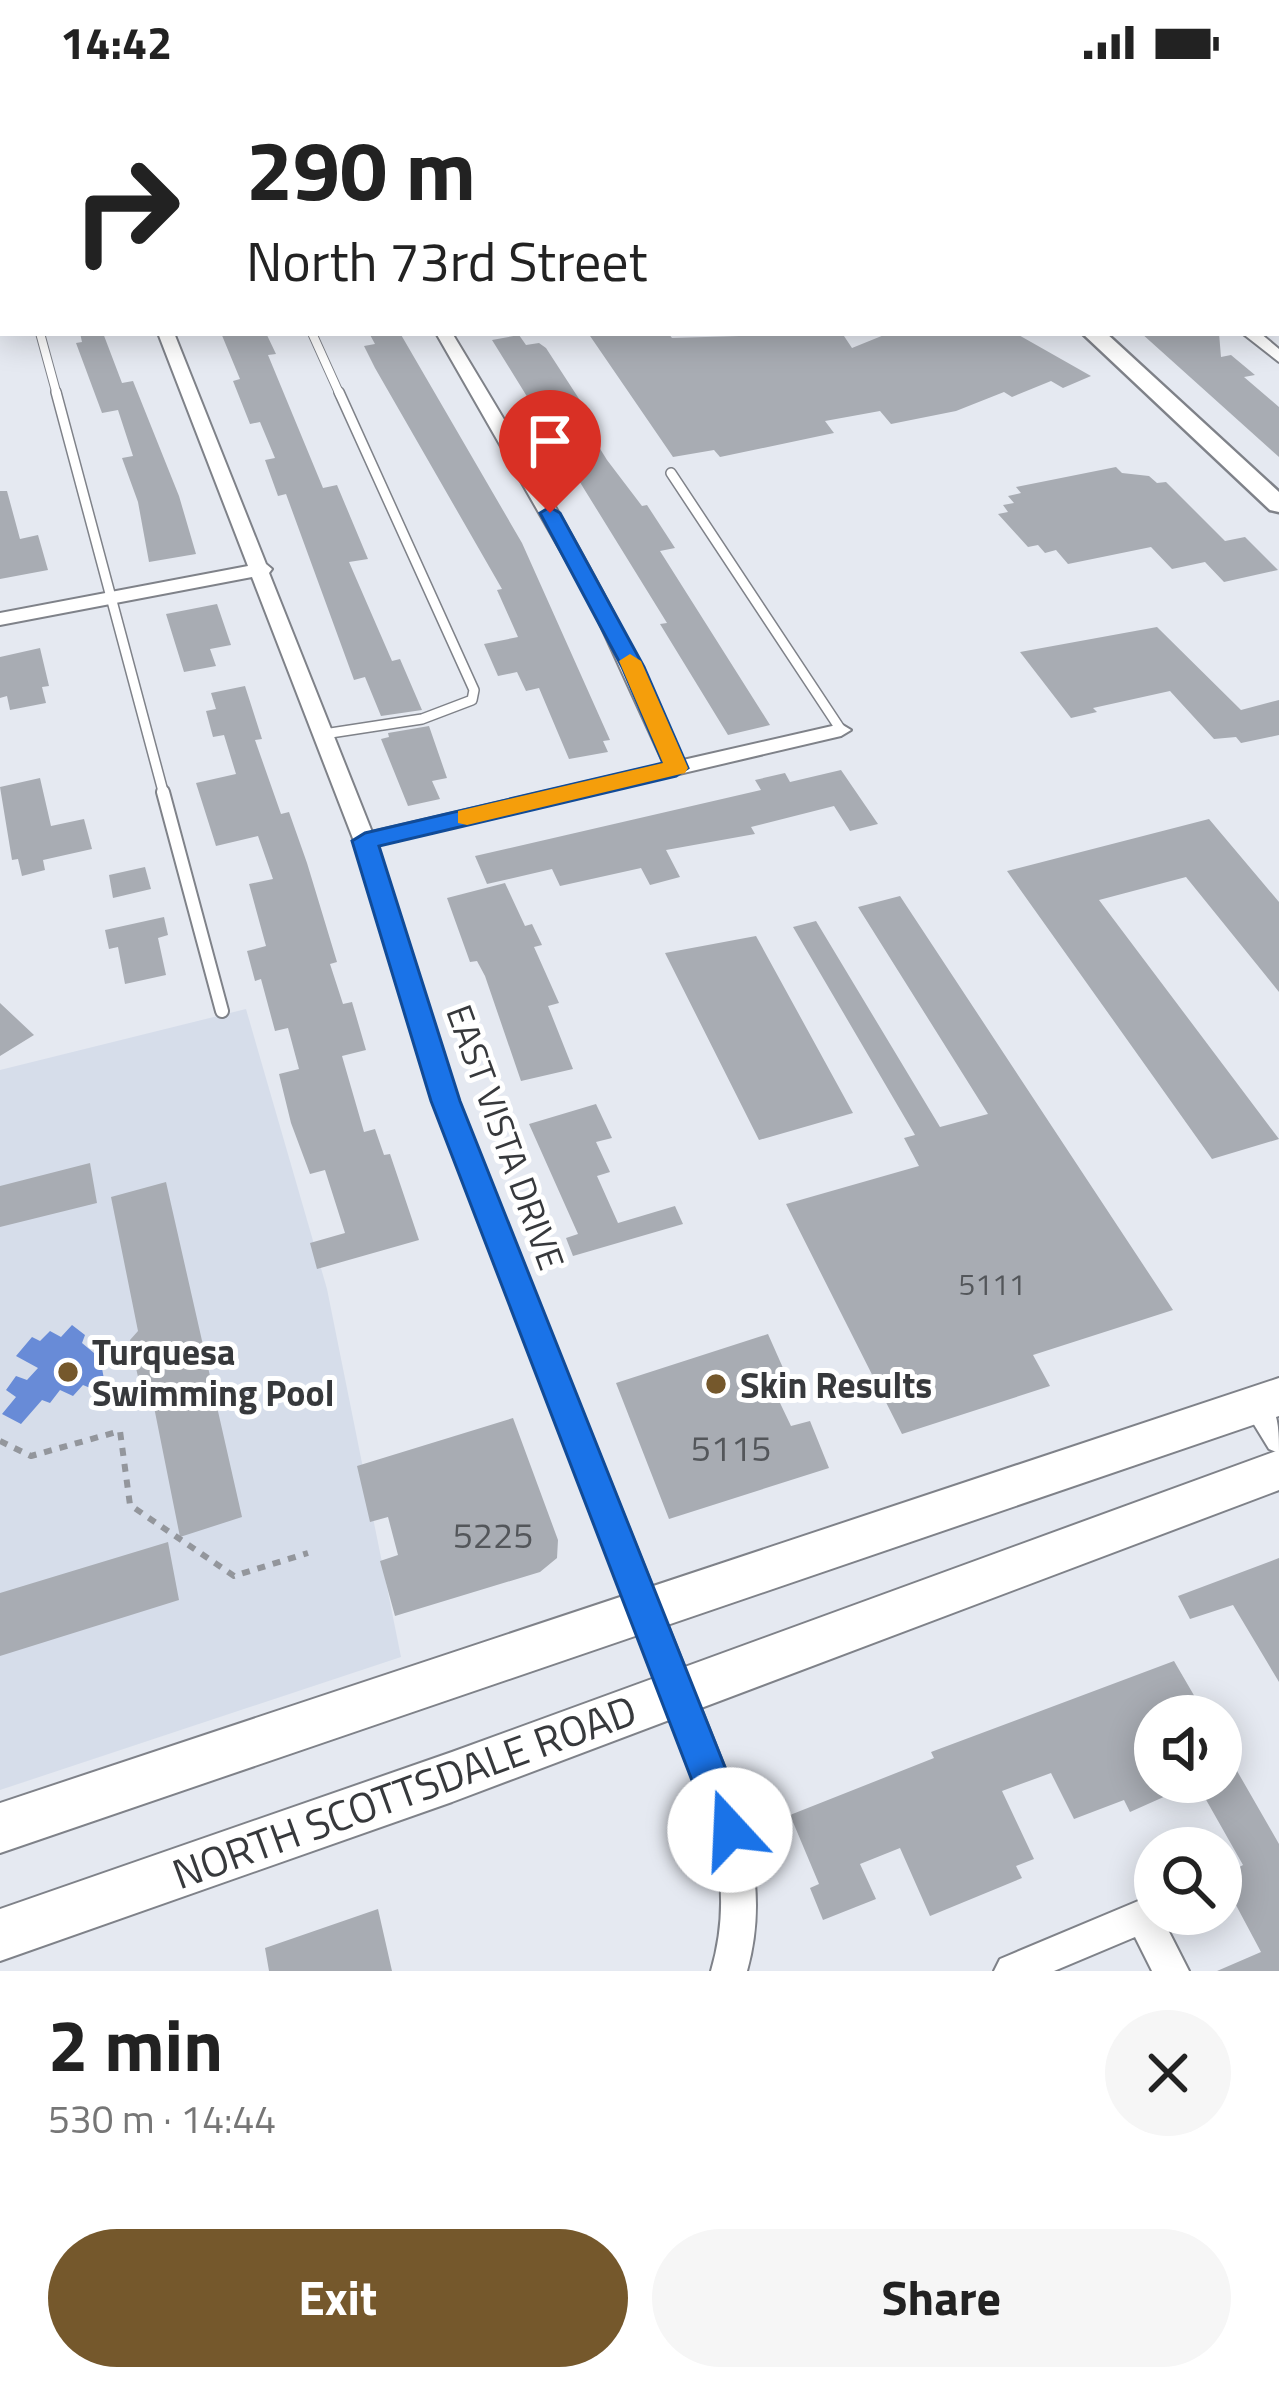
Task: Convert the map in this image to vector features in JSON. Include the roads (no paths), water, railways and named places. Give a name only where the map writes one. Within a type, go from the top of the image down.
[{"type":"main road","points":[[1096,336],[1279,505]]},
{"type":"main road","points":[[0,1828],[645,1611],[1271,1414]]},
{"type":"main road","name":"NORTH SCOTTSDALE ROAD","points":[[0,1935],[1279,1470]]},
{"type":"street","name":"EAST VISTA DRIVE","points":[[167,336],[365,841],[446,1101],[719,1796],[739,1867],[741,1938],[729,1971]]},
{"type":"street","points":[[446,336],[592,585],[653,708],[676,768]]},
{"type":"street","points":[[1253,336],[1279,357]]},
{"type":"street","points":[[0,619],[262,569]]},
{"type":"street","points":[[365,841],[841,730]]},
{"type":"street","points":[[1012,1971],[1143,1916],[1171,1971]]},
{"type":"lane","points":[[41,336],[222,1011]]},
{"type":"lane","points":[[313,336],[474,690],[466,706],[324,734]]},
{"type":"lane","points":[[671,473],[841,730]]},
{"type":"water","name":"Turquesa Swimming Pool","points":[[72,1325],[85,1335],[82,1343],[100,1358],[104,1379],[95,1390],[83,1385],[73,1396],[60,1390],[50,1403],[42,1400],[21,1424],[2,1414],[16,1397],[6,1390],[16,1376],[27,1380],[38,1368],[16,1356],[32,1337],[40,1341],[50,1331],[61,1337]]},
{"type":"place","name":"Turquesa Swimming Pool","points":[[68,1372]]},
{"type":"place","name":"Skin Results","points":[[716,1384]]}]
